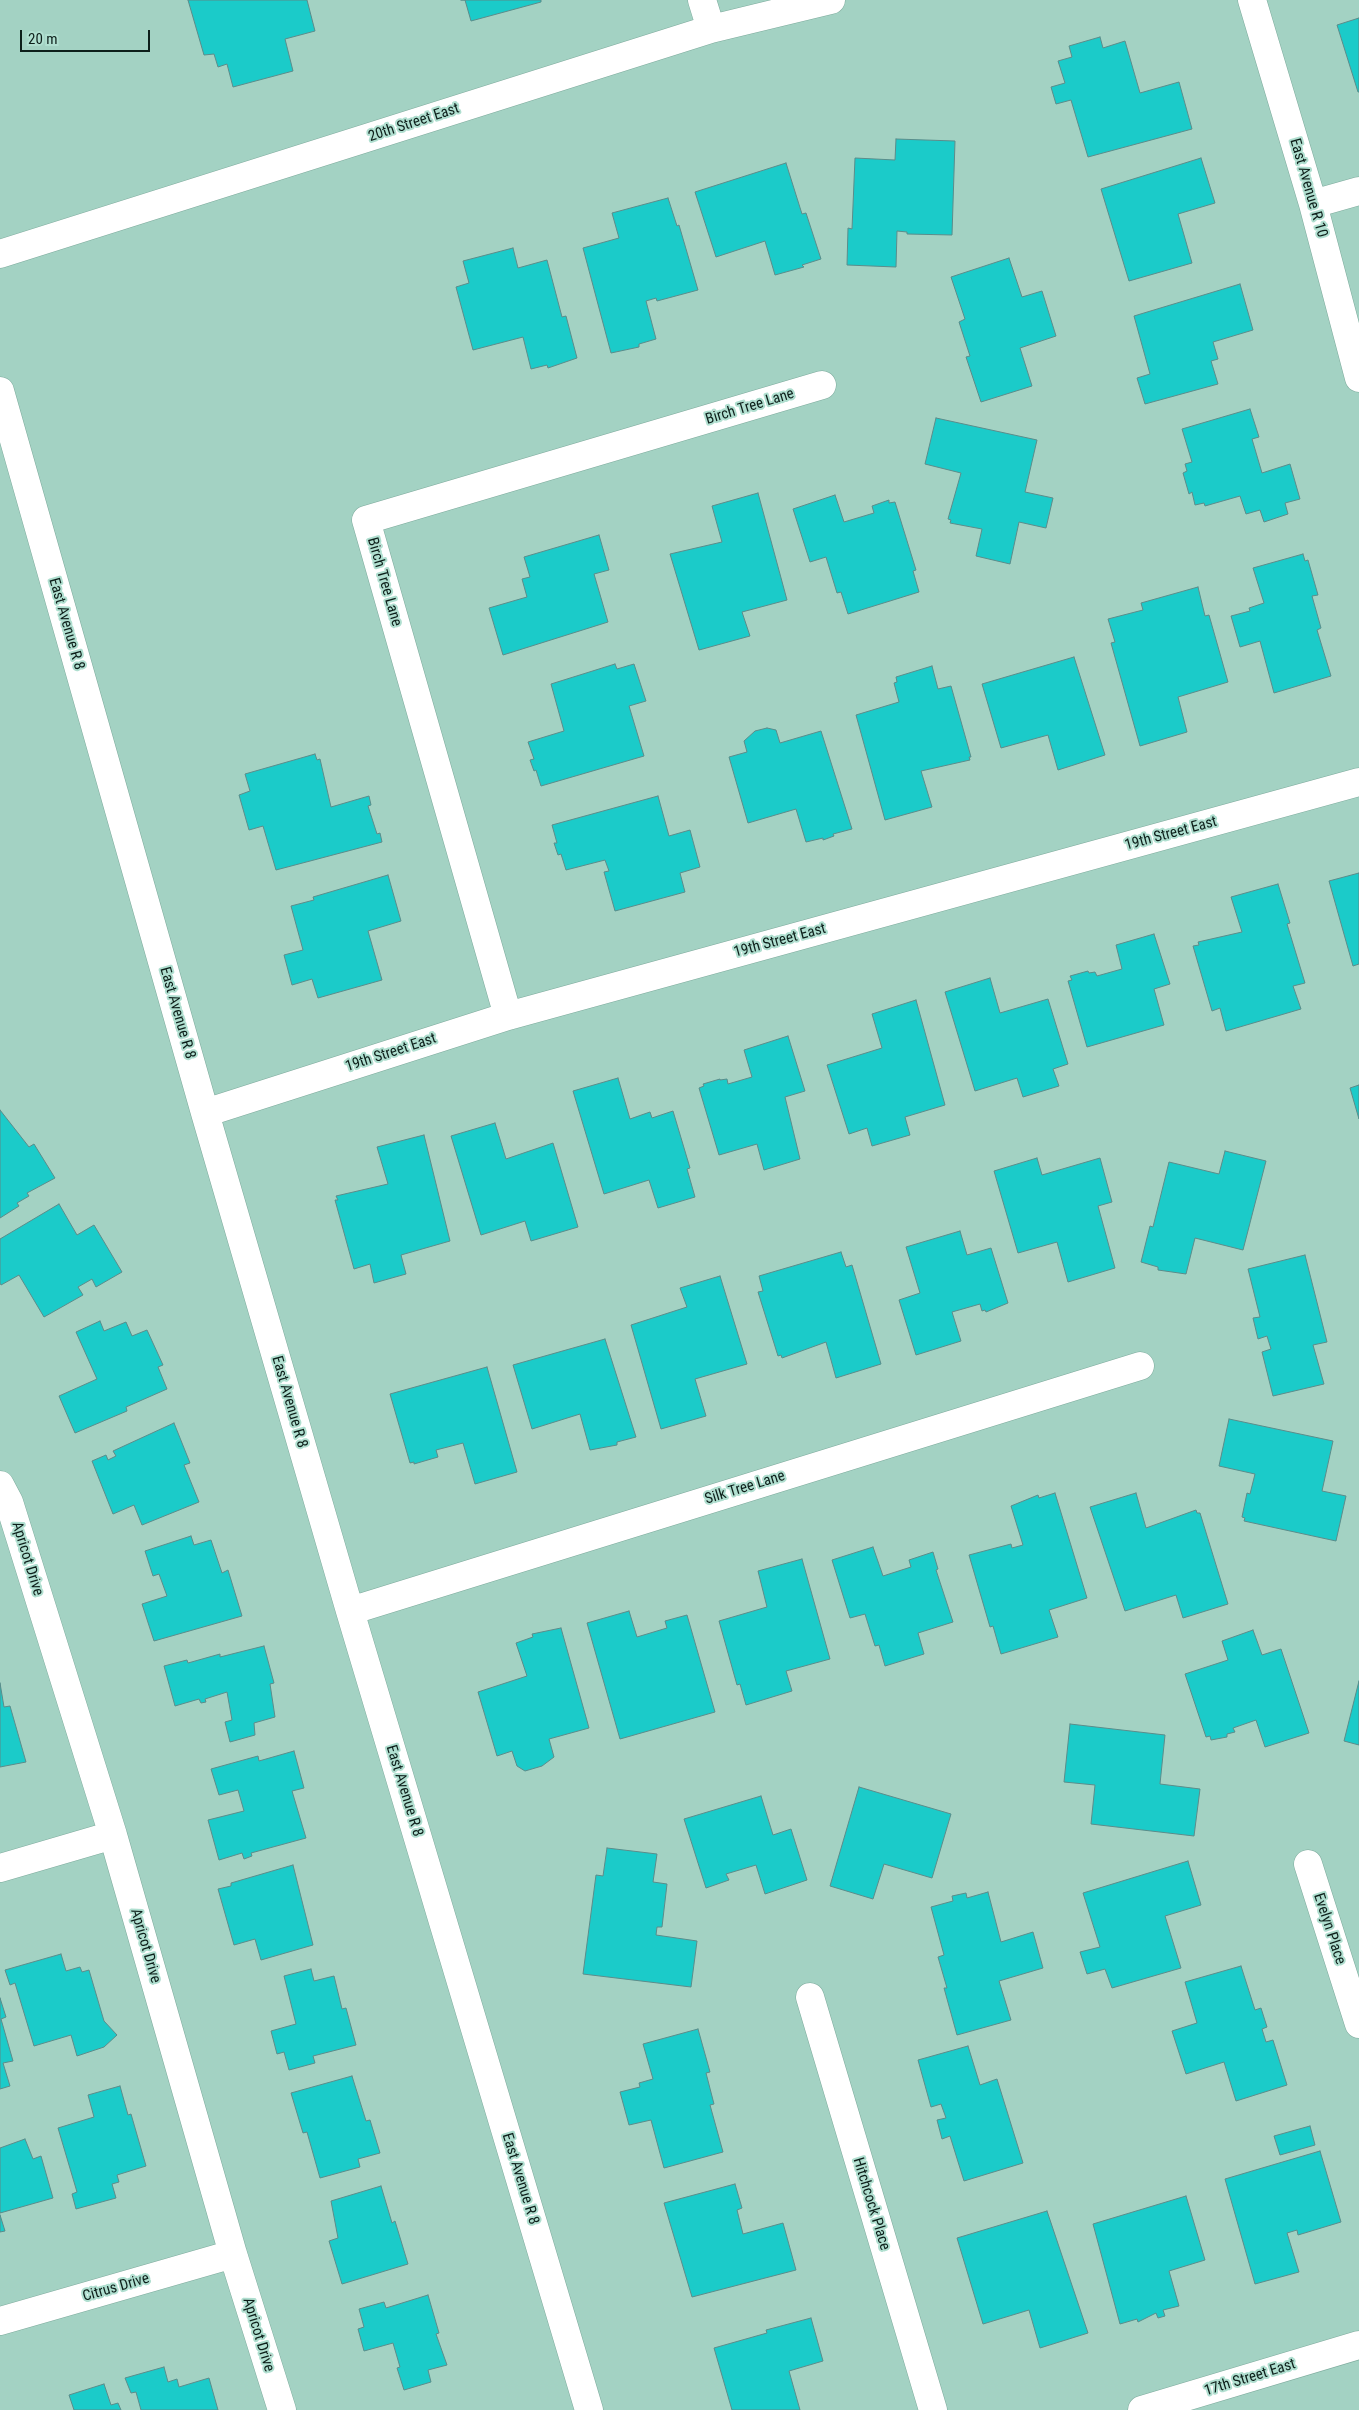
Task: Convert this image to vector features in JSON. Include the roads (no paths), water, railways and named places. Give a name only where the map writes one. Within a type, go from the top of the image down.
[{"type":"street","points":[[702,0],[711,29]]},
{"type":"street","name":"20th Street East","points":[[0,254],[711,29],[831,0]]},
{"type":"street","name":"East Avenue R 10","points":[[1252,0],[1313,204],[1359,378]]},
{"type":"street","points":[[1313,204],[1359,191]]},
{"type":"street","name":"Birch Tree Lane","points":[[508,1016],[366,520],[822,385]]},
{"type":"street","name":"East Avenue R 8","points":[[0,392],[205,1113],[350,1611],[589,2410]]},
{"type":"street","name":"19th Street East","points":[[205,1113],[508,1016],[1359,782]]},
{"type":"street","name":"Silk Tree Lane","points":[[350,1611],[1140,1366]]},
{"type":"street","name":"Apricot Drive","points":[[0,1485],[9,1502],[113,1836],[233,2254],[282,2410]]},
{"type":"street","points":[[0,1868],[113,1836]]},
{"type":"street","name":"Evelyn Place","points":[[1308,1864],[1359,2024]]},
{"type":"street","name":"Hitchcock Place","points":[[810,1997],[933,2410]]},
{"type":"street","name":"Citrus Drive","points":[[0,2321],[233,2254]]},
{"type":"street","name":"17th Street East","points":[[1142,2410],[1359,2345]]}]
